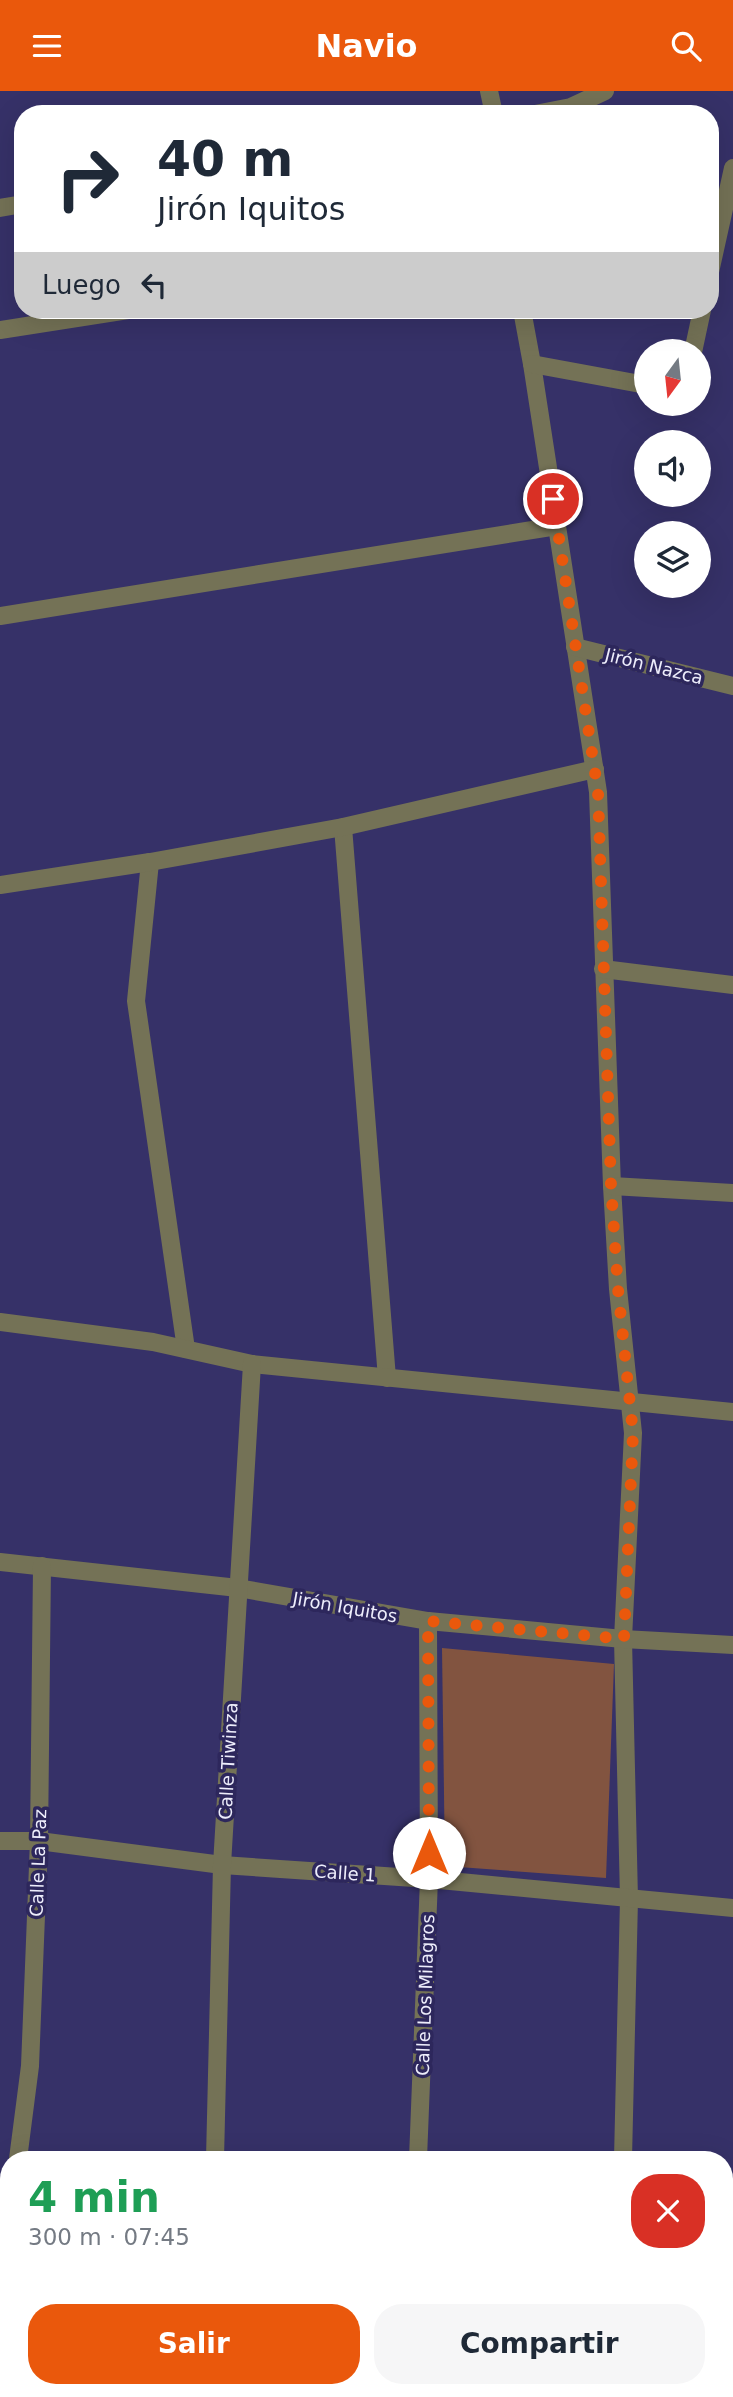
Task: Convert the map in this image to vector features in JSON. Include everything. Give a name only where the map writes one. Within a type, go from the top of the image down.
[{"type":"street","points":[[575,105],[606,91]]},
{"type":"street","points":[[719,231],[733,168]]},
{"type":"street","points":[[0,330],[70,319]]},
{"type":"street","points":[[524,319],[598,792],[611,1186],[618,1289],[633,1433],[624,1639],[629,1899],[623,2151]]},
{"type":"street","points":[[696,339],[700,319]]},
{"type":"street","points":[[532,364],[634,383]]},
{"type":"street","points":[[0,617],[557,526]]},
{"type":"street","name":"Jirón Nazca","points":[[575,646],[733,685]]},
{"type":"street","points":[[0,885],[150,862],[343,827],[595,769]]},
{"type":"street","points":[[343,827],[387,1378]]},
{"type":"street","points":[[150,862],[136,1001],[186,1349]]},
{"type":"street","points":[[603,969],[733,985]]},
{"type":"street","points":[[611,1186],[733,1193]]},
{"type":"street","points":[[0,1322],[186,1349],[251,1364],[733,1412]]},
{"type":"street","name":"Calle Tiwinza","points":[[220,2151],[222,1865],[251,1364]]},
{"type":"street","name":"Jirón Iquitos","points":[[0,1562],[238,1588],[428,1621],[624,1639],[733,1645]]},
{"type":"street","name":"Calle La Paz","points":[[19,2151],[30,2066],[39,1841],[41,1566]]},
{"type":"street","name":"Calle Los Milagros","points":[[418,2151],[429,1879],[428,1621]]},
{"type":"street","name":"Calle 1","points":[[0,1841],[39,1841],[222,1865],[429,1879],[733,1908]]},
{"type":"shaded area","points":[[442,1648],[614,1664],[606,1878],[445,1866]]},
{"type":"route","points":[[429,1853],[428,1621],[624,1639],[633,1433],[618,1289],[611,1186],[598,792],[553,499]]}]
